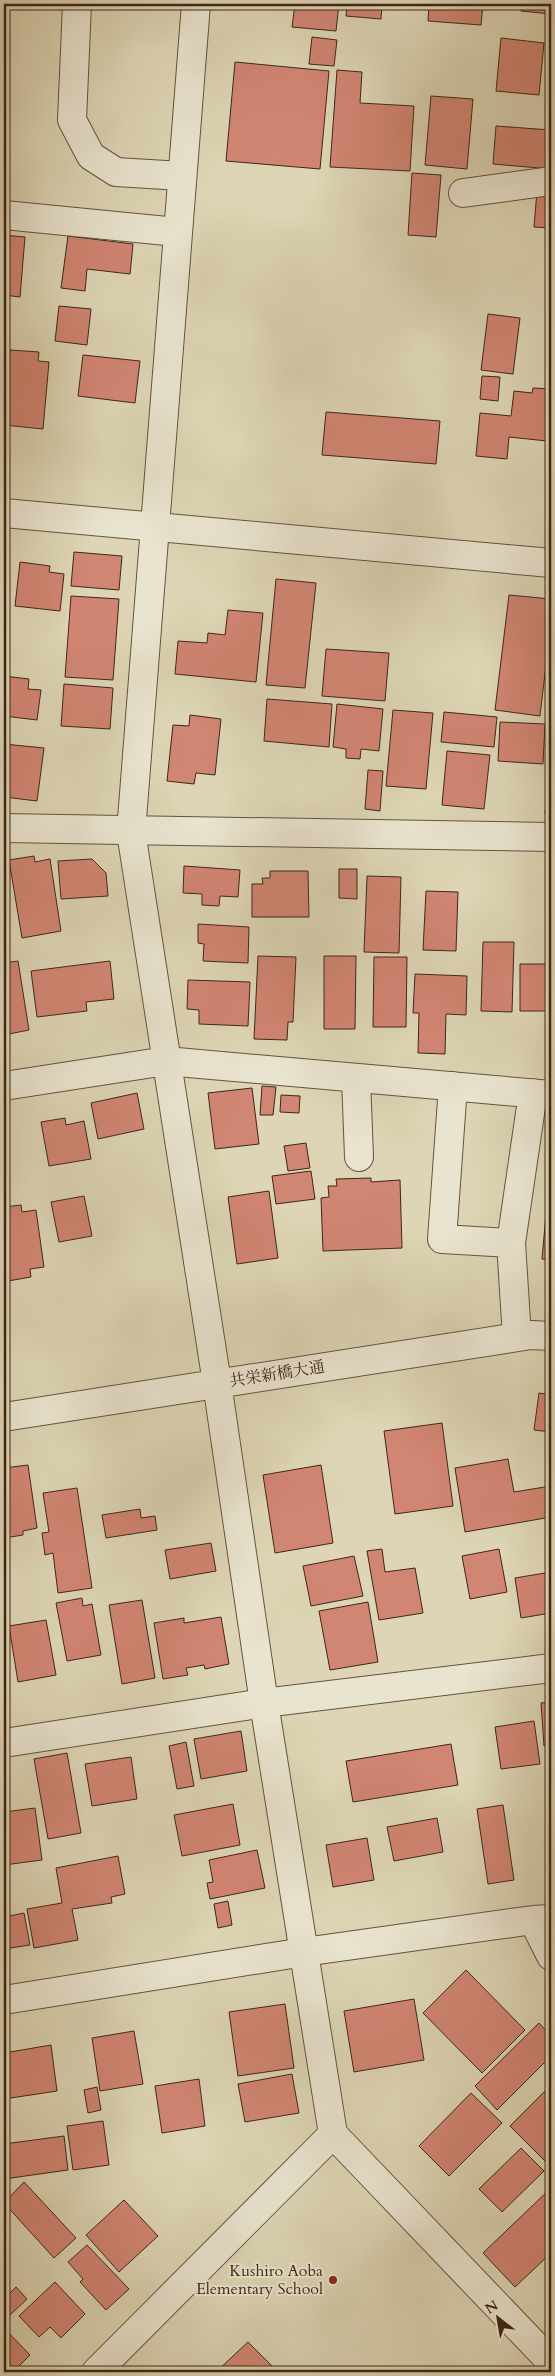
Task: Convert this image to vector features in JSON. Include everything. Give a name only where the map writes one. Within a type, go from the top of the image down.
[{"type":"street","points":[[77,4],[72,120],[91,156],[116,172],[182,176]]},
{"type":"street","points":[[196,4],[131,832],[217,1383],[264,1703],[333,2134],[551,2362]]},
{"type":"street","points":[[463,194],[551,181]]},
{"type":"street","points":[[4,215],[178,232]]},
{"type":"street","points":[[4,513],[551,563]]},
{"type":"street","points":[[4,828],[131,832],[551,837]]},
{"type":"street","points":[[4,1086],[166,1061],[542,1094],[511,1243],[517,1338]]},
{"type":"street","points":[[356,1078],[359,1157]]},
{"type":"street","points":[[453,1086],[442,1239],[511,1243]]},
{"type":"street","name":"共栄新橋大通","points":[[4,1417],[530,1335],[551,1336]]},
{"type":"street","points":[[4,1743],[264,1703],[551,1668]]},
{"type":"street","points":[[4,2000],[304,1952],[542,1920],[551,1956]]},
{"type":"street","points":[[96,2372],[333,2134]]},
{"type":"building","points":[[295,4],[339,4],[336,31],[292,27]]},
{"type":"building","points":[[347,4],[382,4],[381,19],[346,16]]},
{"type":"building","points":[[429,4],[483,4],[481,25],[428,21]]},
{"type":"building","points":[[521,4],[551,4],[551,14],[521,11]]},
{"type":"building","points":[[312,37],[337,40],[334,66],[309,64]]},
{"type":"building","points":[[501,38],[544,43],[539,95],[496,91]]},
{"type":"building","points":[[235,62],[329,71],[320,169],[226,161]]},
{"type":"building","points":[[337,70],[362,72],[360,103],[414,106],[410,171],[330,167]]},
{"type":"building","points":[[431,96],[473,99],[467,169],[425,165]]},
{"type":"building","points":[[496,126],[551,130],[551,169],[493,164]]},
{"type":"building","points":[[412,173],[441,175],[436,237],[408,235]]},
{"type":"building","points":[[537,191],[551,193],[551,228],[534,227]]},
{"type":"building","points":[[4,235],[25,237],[20,297],[4,295]]},
{"type":"building","points":[[68,236],[133,244],[130,274],[87,269],[85,291],[61,288]]},
{"type":"building","points":[[59,306],[91,309],[87,345],[55,341]]},
{"type":"building","points":[[488,314],[520,318],[513,374],[481,370]]},
{"type":"building","points":[[10,350],[39,352],[38,361],[49,362],[43,429],[4,425]]},
{"type":"building","points":[[83,355],[140,361],[135,403],[78,396]]},
{"type":"building","points":[[482,376],[500,377],[498,401],[480,399]]},
{"type":"building","points":[[533,388],[551,389],[551,453],[546,453],[547,441],[509,437],[507,459],[476,456],[480,413],[511,416],[514,391],[532,393]]},
{"type":"building","points":[[326,412],[440,421],[436,464],[322,455]]},
{"type":"building","points":[[74,552],[122,556],[119,590],[71,586]]},
{"type":"building","points":[[20,562],[50,566],[49,572],[64,574],[60,611],[15,606]]},
{"type":"building","points":[[276,579],[316,583],[305,688],[266,685]]},
{"type":"building","points":[[509,595],[551,599],[551,622],[540,716],[495,710]]},
{"type":"building","points":[[71,596],[119,599],[113,680],[65,677]]},
{"type":"building","points":[[228,610],[263,613],[256,682],[175,674],[178,641],[207,643],[208,633],[225,635]]},
{"type":"building","points":[[326,649],[389,653],[385,701],[322,696]]},
{"type":"building","points":[[4,676],[29,679],[28,689],[41,690],[37,720],[4,716]]},
{"type":"building","points":[[64,684],[113,688],[110,729],[61,726]]},
{"type":"building","points":[[267,699],[332,704],[329,747],[264,741]]},
{"type":"building","points":[[337,704],[383,709],[379,751],[361,749],[360,759],[346,758],[346,749],[333,747]]},
{"type":"building","points":[[393,710],[433,713],[426,789],[386,786]]},
{"type":"building","points":[[444,712],[497,717],[494,747],[441,742]]},
{"type":"building","points":[[190,715],[221,719],[215,775],[196,773],[194,784],[167,781],[173,725],[189,726]]},
{"type":"building","points":[[500,722],[545,724],[543,764],[498,761]]},
{"type":"building","points":[[4,744],[44,748],[37,801],[4,797]]},
{"type":"building","points":[[447,751],[490,755],[484,809],[442,805]]},
{"type":"building","points":[[368,770],[383,771],[380,811],[365,809]]},
{"type":"building","points":[[548,776],[551,776],[551,814],[545,814]]},
{"type":"building","points":[[34,856],[35,862],[50,859],[61,931],[22,938],[9,860]]},
{"type":"building","points":[[92,859],[106,873],[108,896],[61,899],[58,861]]},
{"type":"building","points":[[184,866],[240,870],[238,897],[220,896],[219,906],[202,905],[202,894],[183,893]]},
{"type":"building","points":[[339,869],[357,869],[357,899],[339,898]]},
{"type":"building","points":[[270,871],[308,871],[309,917],[252,917],[252,884],[263,884],[262,878],[270,878]]},
{"type":"building","points":[[367,876],[401,877],[399,953],[364,952]]},
{"type":"building","points":[[426,891],[458,892],[456,951],[423,950]]},
{"type":"building","points":[[198,924],[249,927],[248,963],[203,961],[204,944],[198,943]]},
{"type":"building","points":[[483,942],[514,942],[512,1012],[481,1011]]},
{"type":"building","points":[[258,956],[296,957],[293,1022],[288,1022],[287,1040],[254,1039]]},
{"type":"building","points":[[324,956],[356,956],[355,1029],[324,1029]]},
{"type":"building","points":[[374,957],[407,957],[406,1027],[373,1027]]},
{"type":"building","points":[[18,961],[29,1030],[4,1035],[4,963]]},
{"type":"building","points":[[110,961],[114,999],[86,1002],[87,1011],[37,1017],[31,971]]},
{"type":"building","points":[[520,964],[551,964],[551,1018],[546,1018],[546,1011],[520,1011]]},
{"type":"building","points":[[415,974],[467,976],[466,1015],[446,1014],[445,1054],[418,1053],[419,1013],[413,1013]]},
{"type":"building","points":[[188,980],[250,982],[248,1026],[199,1024],[199,1010],[187,1009]]},
{"type":"building","points":[[262,1086],[276,1087],[273,1115],[260,1115]]},
{"type":"building","points":[[252,1088],[259,1144],[215,1149],[208,1093]]},
{"type":"building","points":[[137,1093],[144,1129],[98,1139],[91,1103]]},
{"type":"building","points":[[281,1095],[300,1096],[299,1113],[280,1112]]},
{"type":"building","points":[[65,1118],[66,1125],[84,1121],[91,1159],[49,1166],[41,1122]]},
{"type":"building","points":[[306,1143],[310,1168],[288,1171],[284,1146]]},
{"type":"building","points":[[551,1158],[551,1260],[542,1259]]},
{"type":"building","points":[[311,1171],[315,1199],[276,1204],[272,1176]]},
{"type":"building","points":[[371,1178],[371,1182],[400,1180],[402,1248],[323,1251],[321,1198],[329,1197],[328,1186],[337,1186],[336,1179]]},
{"type":"building","points":[[269,1191],[278,1258],[237,1264],[228,1197]]},
{"type":"building","points":[[84,1196],[92,1236],[59,1242],[51,1202]]},
{"type":"building","points":[[21,1205],[22,1212],[36,1210],[44,1267],[30,1269],[31,1277],[8,1281],[6,1273],[4,1273],[4,1207]]},
{"type":"building","points":[[539,1393],[551,1395],[551,1432],[534,1430]]},
{"type":"building","points":[[442,1423],[453,1506],[395,1514],[384,1431]]},
{"type":"building","points":[[508,1459],[514,1492],[551,1486],[551,1517],[465,1532],[455,1468]]},
{"type":"building","points":[[28,1465],[37,1528],[23,1531],[23,1535],[4,1538],[4,1468]]},
{"type":"building","points":[[321,1465],[333,1543],[275,1553],[263,1475]]},
{"type":"building","points":[[77,1488],[92,1588],[58,1593],[53,1553],[45,1555],[42,1533],[49,1532],[43,1493]]},
{"type":"building","points":[[140,1509],[141,1518],[155,1516],[157,1530],[106,1538],[102,1515]]},
{"type":"building","points":[[211,1543],[216,1571],[170,1579],[165,1550]]},
{"type":"building","points":[[382,1549],[385,1572],[415,1568],[423,1613],[379,1620],[367,1551]]},
{"type":"building","points":[[499,1549],[507,1592],[470,1599],[462,1556]]},
{"type":"building","points":[[354,1556],[363,1596],[311,1606],[303,1566]]},
{"type":"building","points":[[551,1572],[551,1613],[521,1618],[515,1578]]},
{"type":"building","points":[[82,1598],[83,1606],[92,1604],[101,1655],[67,1661],[56,1603]]},
{"type":"building","points":[[142,1600],[155,1678],[122,1684],[109,1605]]},
{"type":"building","points":[[368,1602],[378,1662],[330,1670],[319,1611]]},
{"type":"building","points":[[221,1617],[229,1664],[205,1669],[204,1665],[186,1668],[188,1675],[163,1679],[154,1623],[184,1618],[184,1623]]},
{"type":"building","points":[[46,1620],[56,1675],[18,1682],[9,1626]]},
{"type":"building","points":[[551,1702],[551,1745],[544,1746],[541,1703]]},
{"type":"building","points":[[534,1721],[540,1764],[501,1769],[495,1727]]},
{"type":"building","points":[[241,1731],[247,1771],[201,1779],[194,1739]]},
{"type":"building","points":[[186,1742],[194,1786],[177,1789],[169,1746]]},
{"type":"building","points":[[451,1744],[458,1785],[353,1802],[346,1761]]},
{"type":"building","points":[[67,1753],[81,1833],[48,1839],[34,1759]]},
{"type":"building","points":[[131,1757],[137,1799],[92,1806],[85,1764]]},
{"type":"building","points":[[551,1758],[551,1793],[546,1759]]},
{"type":"building","points":[[233,1804],[240,1845],[182,1856],[174,1815]]},
{"type":"building","points":[[503,1805],[514,1880],[488,1884],[477,1809]]},
{"type":"building","points":[[35,1808],[42,1860],[4,1865],[4,1812]]},
{"type":"building","points":[[437,1818],[443,1852],[394,1861],[387,1827]]},
{"type":"building","points":[[367,1838],[374,1880],[333,1887],[326,1845]]},
{"type":"building","points":[[257,1850],[265,1888],[210,1899],[207,1883],[213,1882],[209,1860]]},
{"type":"building","points":[[118,1856],[125,1894],[111,1897],[112,1903],[72,1909],[78,1940],[34,1948],[27,1909],[62,1903],[56,1868]]},
{"type":"building","points":[[228,1901],[232,1925],[218,1928],[214,1904]]},
{"type":"building","points":[[24,1913],[30,1945],[4,1949],[4,1917]]},
{"type":"building","points":[[466,1970],[525,2030],[482,2073],[423,2013]]},
{"type":"building","points":[[414,1999],[424,2060],[354,2072],[344,2011]]},
{"type":"building","points":[[285,2004],[294,2068],[238,2076],[229,2012]]},
{"type":"building","points":[[539,2023],[551,2036],[551,2056],[497,2110],[475,2086]]},
{"type":"building","points":[[134,2031],[143,2084],[100,2091],[92,2038]]},
{"type":"building","points":[[51,2045],[57,2091],[4,2099],[4,2053]]},
{"type":"building","points":[[292,2074],[299,2113],[245,2122],[238,2084]]},
{"type":"building","points":[[199,2079],[205,2126],[162,2133],[155,2086]]},
{"type":"building","points":[[551,2085],[551,2167],[510,2126]]},
{"type":"building","points":[[97,2087],[101,2110],[88,2113],[84,2090]]},
{"type":"building","points":[[471,2093],[502,2123],[449,2176],[419,2146]]},
{"type":"building","points":[[103,2121],[109,2165],[73,2170],[67,2126]]},
{"type":"building","points":[[64,2136],[68,2170],[4,2179],[4,2144]]},
{"type":"building","points":[[521,2148],[544,2171],[502,2212],[479,2189]]},
{"type":"building","points":[[24,2182],[76,2238],[54,2258],[4,2203]]},
{"type":"building","points":[[551,2188],[551,2253],[515,2287],[483,2253]]},
{"type":"building","points":[[124,2200],[158,2236],[119,2272],[86,2235]]},
{"type":"building","points":[[4,2219],[8,2220],[4,2257]]},
{"type":"building","points":[[87,2245],[129,2289],[106,2310],[80,2282],[83,2279],[68,2262]]},
{"type":"building","points":[[55,2282],[85,2314],[61,2338],[50,2327],[39,2337],[19,2316]]},
{"type":"building","points":[[4,2283],[10,2289],[4,2294]]},
{"type":"building","points":[[16,2287],[27,2299],[8,2317],[4,2313],[4,2299]]},
{"type":"building","points":[[4,2328],[30,2355],[13,2372],[4,2372]]},
{"type":"building","points":[[248,2342],[278,2372],[216,2372]]},
{"type":"place","name":"Kushiro Aoba Elementary School","points":[[333,2280]]}]
